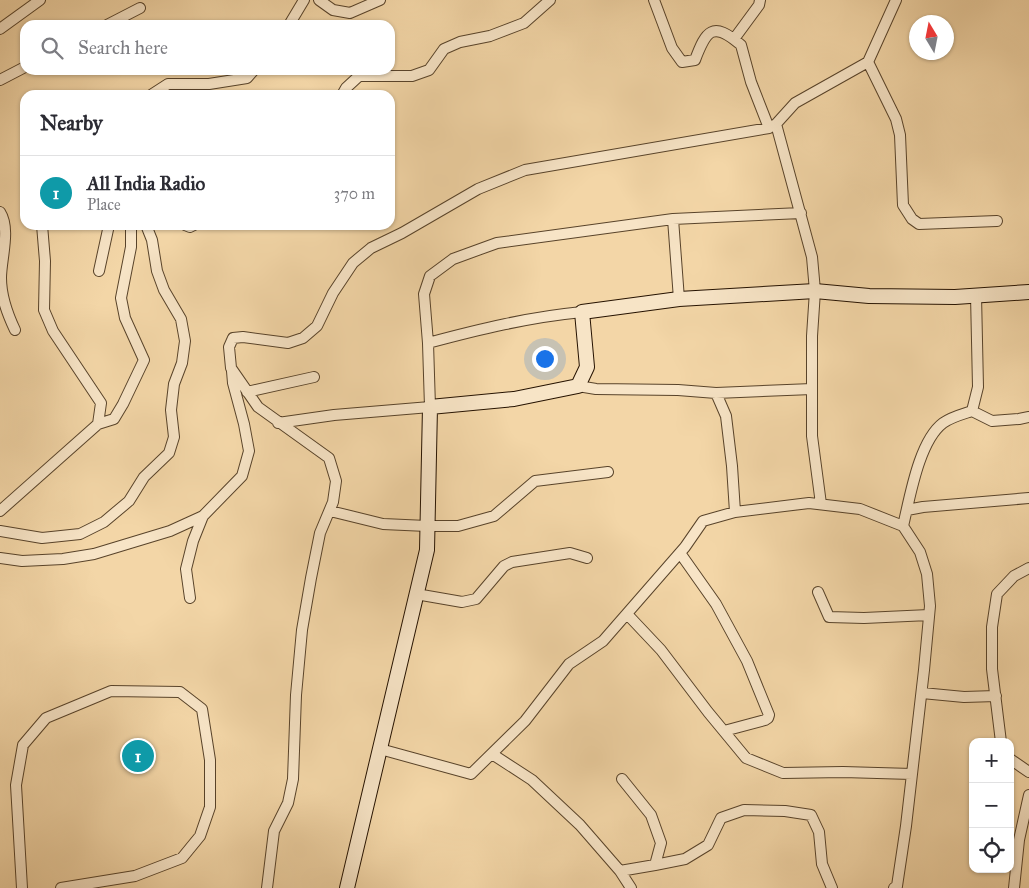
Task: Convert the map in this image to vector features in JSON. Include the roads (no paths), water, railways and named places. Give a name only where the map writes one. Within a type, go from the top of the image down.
[{"type":"street","points":[[0,29],[40,0]]},
{"type":"street","points":[[292,20],[304,0]]},
{"type":"street","points":[[319,0],[333,10],[350,13],[380,0]]},
{"type":"street","points":[[654,0],[672,48],[682,62],[695,60],[705,36],[710,32],[720,31],[741,45],[751,82],[773,126],[801,213],[812,256],[815,291],[812,436],[821,504]]},
{"type":"street","points":[[734,39],[759,5],[760,0]]},
{"type":"street","points":[[0,558],[22,561],[63,559],[94,554],[170,531],[203,516],[242,476],[249,451],[233,383],[229,347],[233,338],[243,337],[288,343],[303,338],[317,326],[333,293],[353,263],[371,248],[402,233],[478,189],[525,170],[773,126],[795,103],[868,62],[896,0]]},
{"type":"street","points":[[345,90],[359,76],[412,76],[430,70],[444,49],[460,42],[490,36],[524,23],[547,2]]},
{"type":"street","points":[[117,20],[140,8]]},
{"type":"street","points":[[868,62],[896,119],[900,135],[904,206],[912,219],[919,224],[997,221]]},
{"type":"street","points":[[0,80],[20,70]]},
{"type":"street","points":[[159,90],[168,84],[209,84],[247,78],[250,75]]},
{"type":"street","points":[[0,212],[4,225],[4,255],[1,276],[2,295],[15,330]]},
{"type":"street","points":[[347,888],[427,550],[430,408],[424,294],[430,276],[453,259],[497,243],[673,219],[801,213]]},
{"type":"street","points":[[673,219],[679,298]]},
{"type":"street","points":[[42,230],[45,261],[44,310],[53,332],[101,403],[98,424]]},
{"type":"street","points":[[99,271],[108,230]]},
{"type":"street","points":[[0,511],[98,424],[114,419],[124,404],[144,360],[125,318],[121,298],[131,247],[131,230]]},
{"type":"street","points":[[0,531],[42,538],[80,534],[104,522],[129,501],[144,477],[169,453],[174,437],[171,410],[174,384],[182,363],[186,341],[181,319],[164,290],[157,271],[152,240],[148,230]]},
{"type":"street","points":[[428,343],[503,323],[679,298],[815,291],[869,296],[976,295],[1029,292]]},
{"type":"street","points":[[972,411],[978,387],[976,295]]},
{"type":"street","points":[[578,386],[587,367],[582,312]]},
{"type":"street","points":[[231,368],[258,407],[329,458],[336,481],[333,502],[320,534],[302,630],[296,694],[293,779],[288,803],[274,831],[267,888]]},
{"type":"street","points":[[247,392],[314,378]]},
{"type":"street","points":[[278,423],[334,415],[430,408],[514,399],[578,386],[596,389],[678,390],[716,393],[812,389]]},
{"type":"street","points":[[716,393],[726,416],[735,512]]},
{"type":"street","points":[[903,526],[917,469],[930,437],[943,422],[972,411],[992,421],[1029,417]]},
{"type":"street","points":[[330,511],[383,524],[458,526],[494,516],[535,481],[608,472]]},
{"type":"street","points":[[907,510],[1029,498]]},
{"type":"street","points":[[380,749],[471,774],[525,721],[569,664],[603,641],[680,553],[703,521],[735,512],[809,502],[860,509],[903,526],[920,552],[927,574],[929,615],[922,693],[906,826],[897,886],[894,888]]},
{"type":"street","points":[[190,598],[186,569],[193,541],[203,516]]},
{"type":"street","points":[[416,594],[462,602],[476,599],[504,566],[512,562],[570,553],[587,558]]},
{"type":"street","points":[[680,553],[716,604],[747,661],[769,715],[765,720],[724,731]]},
{"type":"street","points":[[1000,738],[992,669],[992,627],[997,594],[1014,576],[1029,568]]},
{"type":"street","points":[[818,592],[830,616],[864,618],[929,615]]},
{"type":"street","points":[[627,614],[661,650],[746,758],[783,774],[843,772],[912,774]]},
{"type":"street","points":[[22,888],[16,785],[23,745],[46,718],[111,690],[180,692],[202,709],[210,760],[210,807],[200,836],[182,858],[135,876],[61,888]]},
{"type":"street","points":[[922,693],[964,697],[996,696]]},
{"type":"street","points":[[492,754],[532,780],[580,825],[620,871],[631,888]]},
{"type":"street","points":[[1014,762],[1029,772]]},
{"type":"street","points":[[622,779],[651,815],[661,843],[655,865]]},
{"type":"street","points":[[1014,888],[1019,840],[1029,795]]},
{"type":"street","points":[[620,871],[685,859],[708,845],[721,818],[744,810],[785,811],[811,815],[819,832],[822,864],[832,888]]},
{"type":"place","name":"All India Radio","points":[[138,756]]}]
